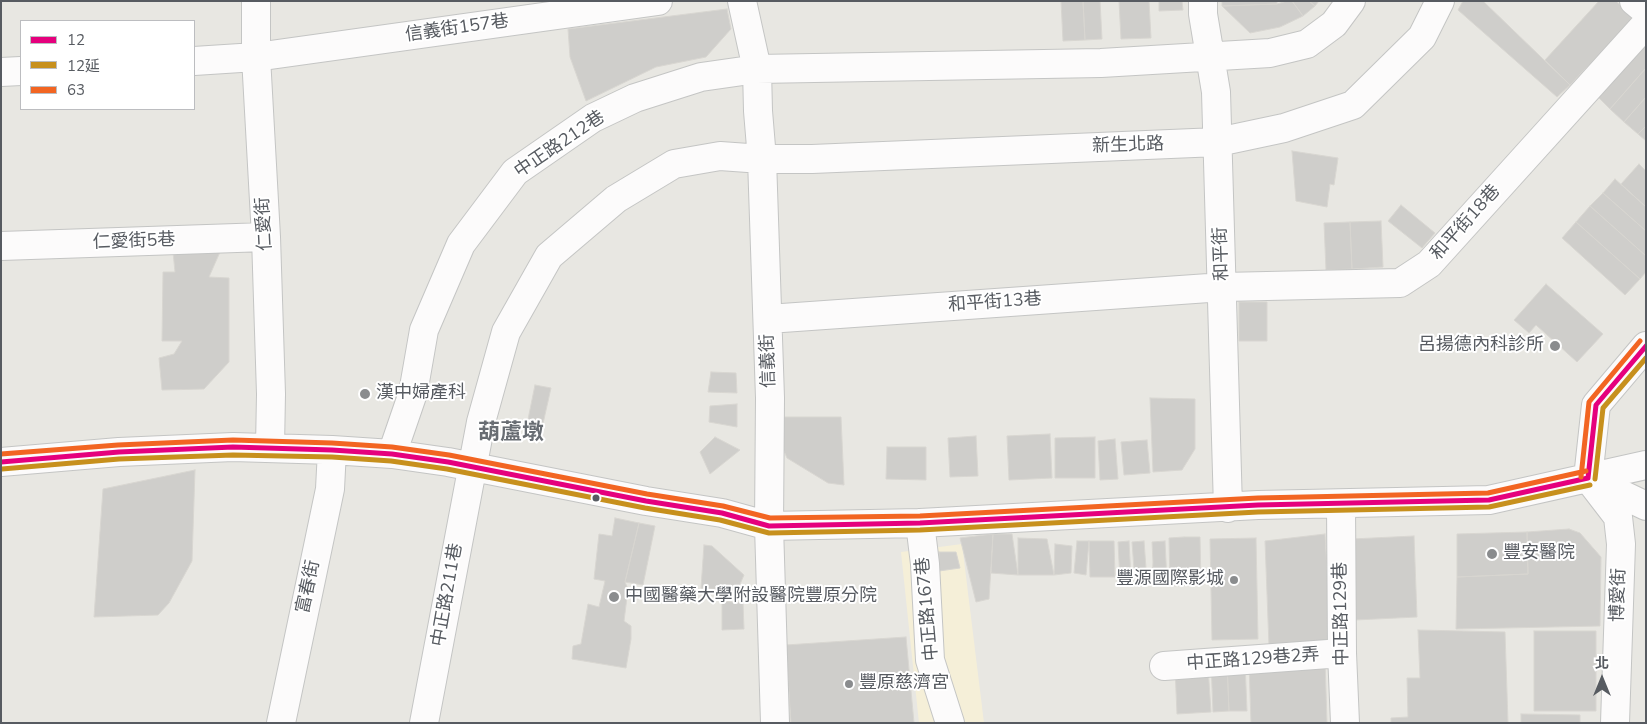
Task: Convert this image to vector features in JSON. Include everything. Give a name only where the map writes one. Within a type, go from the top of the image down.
[{"type":"street","name":"仁愛街","points":[[256,1],[256,57],[266,238],[271,394],[270,448]]},
{"type":"street","name":"信義街157巷","points":[[195,61],[256,57],[658,1]]},
{"type":"street","name":"信義街","points":[[742,1],[757,69],[762,159],[770,398],[769,526],[775,723]]},
{"type":"street","name":"和平街","points":[[1203,1],[1203,14],[1216,92],[1228,508]]},
{"type":"street","points":[[757,69],[1101,63],[1270,53],[1308,44],[1334,24],[1351,1]]},
{"type":"street","name":"新生北路","points":[[473,467],[481,422],[506,332],[549,256],[616,199],[674,164],[720,156],[762,159],[1218,142],[1284,128],[1353,105],[1422,37],[1440,1]]},
{"type":"street","points":[[1634,1],[1646,11]]},
{"type":"street","name":"和平街18巷","points":[[1223,287],[1400,283],[1429,264],[1646,24]]},
{"type":"street","name":"中正路212巷","points":[[392,454],[412,393],[424,330],[461,244],[515,172],[593,118],[635,98],[701,77],[757,69]]},
{"type":"street","points":[[1,72],[20,71]]},
{"type":"street","name":"仁愛街5巷","points":[[1,246],[266,238]]},
{"type":"street","name":"和平街13巷","points":[[768,319],[1223,287]]},
{"type":"street","points":[[1588,478],[1596,405],[1646,346]]},
{"type":"street","points":[[1,462],[119,452],[216,448],[332,450],[392,454],[432,459],[646,501],[722,513],[769,526],[920,523],[1258,506],[1489,500],[1646,465]]},
{"type":"street","name":"富春街","points":[[281,723],[330,488],[332,450]]},
{"type":"street","name":"中正路211巷","points":[[424,723],[473,467]]},
{"type":"street","points":[[1588,478],[1646,506]]},
{"type":"street","name":"博愛街","points":[[1588,478],[1618,517],[1620,535],[1615,723]]},
{"type":"street","name":"中正路129巷","points":[[1341,505],[1342,653],[1345,723]]},
{"type":"street","name":"中正路167巷","points":[[920,523],[925,564],[930,660],[950,723]]},
{"type":"street","name":"中正路129巷2弄","points":[[1164,666],[1342,653]]},
{"type":"shaded area","points":[[962,544],[984,723],[919,723],[901,552]]},
{"type":"building","points":[[1061,1],[1083,1],[1085,40],[1063,41]]},
{"type":"building","points":[[1083,1],[1100,1],[1102,39],[1085,40]]},
{"type":"building","points":[[1119,1],[1149,1],[1151,38],[1121,39]]},
{"type":"building","points":[[1159,1],[1182,1],[1183,10],[1159,11]]},
{"type":"building","points":[[1222,1],[1277,1],[1277,4],[1222,6]]},
{"type":"building","points":[[1292,1],[1303,16],[1280,27],[1250,33],[1222,6],[1277,4]]},
{"type":"building","points":[[1292,1],[1309,1],[1315,6],[1303,16]]},
{"type":"building","points":[[1309,1],[1319,1],[1315,6]]},
{"type":"building","points":[[1463,1],[1483,1],[1570,85],[1557,97],[1458,10]]},
{"type":"building","points":[[1599,1],[1616,1],[1634,18],[1570,85],[1545,60]]},
{"type":"building","points":[[727,9],[731,29],[706,57],[656,67],[586,101],[570,57],[568,29]]},
{"type":"building","points":[[1646,41],[1646,68],[1610,109],[1595,94]]},
{"type":"building","points":[[1646,68],[1646,97],[1624,122],[1610,109]]},
{"type":"building","points":[[1646,97],[1646,126],[1638,134],[1624,122]]},
{"type":"building","points":[[1646,126],[1646,141],[1638,134]]},
{"type":"building","points":[[1292,151],[1338,158],[1334,185],[1330,184],[1327,207],[1296,201]]},
{"type":"building","points":[[1639,164],[1646,171],[1646,207],[1621,184]]},
{"type":"building","points":[[1615,179],[1646,207],[1646,231],[1603,193]]},
{"type":"building","points":[[1603,193],[1646,231],[1646,256],[1590,206]]},
{"type":"building","points":[[1401,205],[1435,233],[1422,248],[1388,221]]},
{"type":"building","points":[[1590,206],[1646,256],[1646,272],[1640,279],[1576,222]]},
{"type":"building","points":[[1381,221],[1383,267],[1352,269],[1350,222]]},
{"type":"building","points":[[1350,222],[1352,269],[1326,270],[1324,223]]},
{"type":"building","points":[[1576,222],[1640,279],[1625,295],[1562,238]]},
{"type":"building","points":[[173,252],[220,252],[209,277],[229,278],[229,362],[204,389],[162,390],[159,358],[174,354],[182,341],[162,341],[163,272],[175,272]]},
{"type":"building","points":[[1546,284],[1603,334],[1577,362],[1536,325],[1529,333],[1514,320]]},
{"type":"building","points":[[1239,302],[1267,302],[1267,341],[1239,341]]},
{"type":"building","points":[[711,372],[736,373],[737,393],[708,392]]},
{"type":"building","points":[[535,385],[551,388],[540,437],[525,434]]},
{"type":"building","points":[[1150,398],[1195,399],[1195,449],[1182,470],[1153,472]]},
{"type":"building","points":[[737,404],[737,427],[709,422],[710,406]]},
{"type":"building","points":[[779,417],[841,417],[844,485],[828,483],[787,458],[783,449]]},
{"type":"building","points":[[1050,434],[1052,478],[1009,480],[1007,436]]},
{"type":"building","points":[[976,436],[978,476],[950,477],[948,438]]},
{"type":"building","points":[[715,437],[740,450],[710,474],[700,452]]},
{"type":"building","points":[[1095,437],[1095,478],[1055,478],[1055,438]]},
{"type":"building","points":[[1115,439],[1118,479],[1100,480],[1098,441]]},
{"type":"building","points":[[1147,440],[1150,473],[1124,475],[1121,442]]},
{"type":"building","points":[[887,447],[926,447],[926,480],[886,479]]},
{"type":"building","points":[[195,470],[192,561],[169,603],[158,615],[94,617],[103,489]]},
{"type":"building","name":"中國醫藥大學附設醫院豐原分院","points":[[615,518],[639,523],[625,582],[628,589],[624,621],[631,626],[631,639],[626,668],[572,659],[573,646],[581,644],[588,604],[599,607],[605,581],[594,579],[599,534],[612,536]]},
{"type":"building","points":[[639,523],[655,526],[643,585],[625,582]]},
{"type":"building","points":[[1569,529],[1580,533],[1601,557],[1600,626],[1456,629],[1457,577],[1528,574],[1527,532]]},
{"type":"building","name":"豐安醫院","points":[[1527,532],[1528,574],[1457,577],[1457,534]]},
{"type":"building","points":[[993,534],[1012,534],[1018,575],[991,573]]},
{"type":"building","points":[[993,534],[989,599],[976,602],[960,538]]},
{"type":"building","points":[[1325,534],[1331,645],[1269,646],[1265,541]]},
{"type":"building","points":[[1414,536],[1417,617],[1355,620],[1352,539]]},
{"type":"building","points":[[1200,537],[1201,585],[1170,586],[1169,538]]},
{"type":"building","points":[[1018,538],[1047,539],[1054,575],[1018,575]]},
{"type":"building","name":"豐源國際影城","points":[[1256,538],[1258,639],[1212,640],[1210,539]]},
{"type":"building","points":[[1077,541],[1089,541],[1086,575],[1074,573]]},
{"type":"building","points":[[1089,541],[1114,541],[1115,577],[1090,577]]},
{"type":"building","points":[[1129,541],[1131,579],[1120,580],[1118,542]]},
{"type":"building","points":[[1144,541],[1146,568],[1134,569],[1132,542]]},
{"type":"building","points":[[1165,541],[1167,582],[1152,582],[1152,542]]},
{"type":"building","points":[[1055,544],[1072,546],[1071,573],[1054,575]]},
{"type":"building","points":[[704,545],[712,546],[744,575],[737,591],[701,588]]},
{"type":"building","points":[[939,552],[956,552],[960,568],[939,571]]},
{"type":"building","points":[[722,601],[743,603],[744,629],[722,630]]},
{"type":"building","points":[[1418,630],[1505,632],[1508,723],[1391,723],[1391,718],[1408,717],[1407,678],[1420,678]]},
{"type":"building","points":[[1534,631],[1596,631],[1596,711],[1534,711]]},
{"type":"building","name":"豐原慈濟宮","points":[[906,637],[914,723],[791,723],[786,645]]},
{"type":"building","points":[[1325,660],[1327,723],[1251,723],[1249,662]]},
{"type":"building","points":[[1227,662],[1245,662],[1247,711],[1229,711]]},
{"type":"building","points":[[1227,662],[1229,711],[1213,712],[1211,663]]},
{"type":"building","points":[[1208,667],[1211,712],[1177,714],[1175,668]]},
{"type":"building","points":[[1521,714],[1580,715],[1580,723],[1521,723]]},
{"type":"transit line","name":"63","points":[[1581,477],[1589,402],[1640,341]]},
{"type":"transit line","name":"12","points":[[1588,478],[1596,405],[1646,346]]},
{"type":"transit line","name":"12延","points":[[1595,479],[1603,408],[1646,358]]},
{"type":"transit line","name":"63","points":[[1,454],[118,445],[233,440],[392,447],[449,455],[647,494],[723,506],[770,518],[920,516],[1258,498],[1488,493],[1586,471]]},
{"type":"transit line","name":"12","points":[[1,462],[119,452],[233,447],[392,454],[448,462],[646,501],[722,513],[769,526],[920,523],[1258,505],[1489,500],[1588,478]]},
{"type":"transit line","name":"12延","points":[[2,469],[119,459],[233,455],[332,457],[391,461],[447,469],[645,508],[720,520],[769,533],[920,530],[1258,512],[1489,507],[1590,485]]},
{"type":"place","name":"呂揚德內科診所","points":[[1555,346]]},
{"type":"place","name":"漢中婦產科","points":[[365,394]]},
{"type":"place","name":"豐安醫院","points":[[1492,554]]},
{"type":"place","name":"豐源國際影城","points":[[1234,580]]},
{"type":"place","name":"中國醫藥大學附設醫院豐原分院","points":[[614,597]]},
{"type":"place","name":"豐原慈濟宮","points":[[849,684]]},
{"type":"district","name":"葫蘆墩","points":[[511,434]]}]
